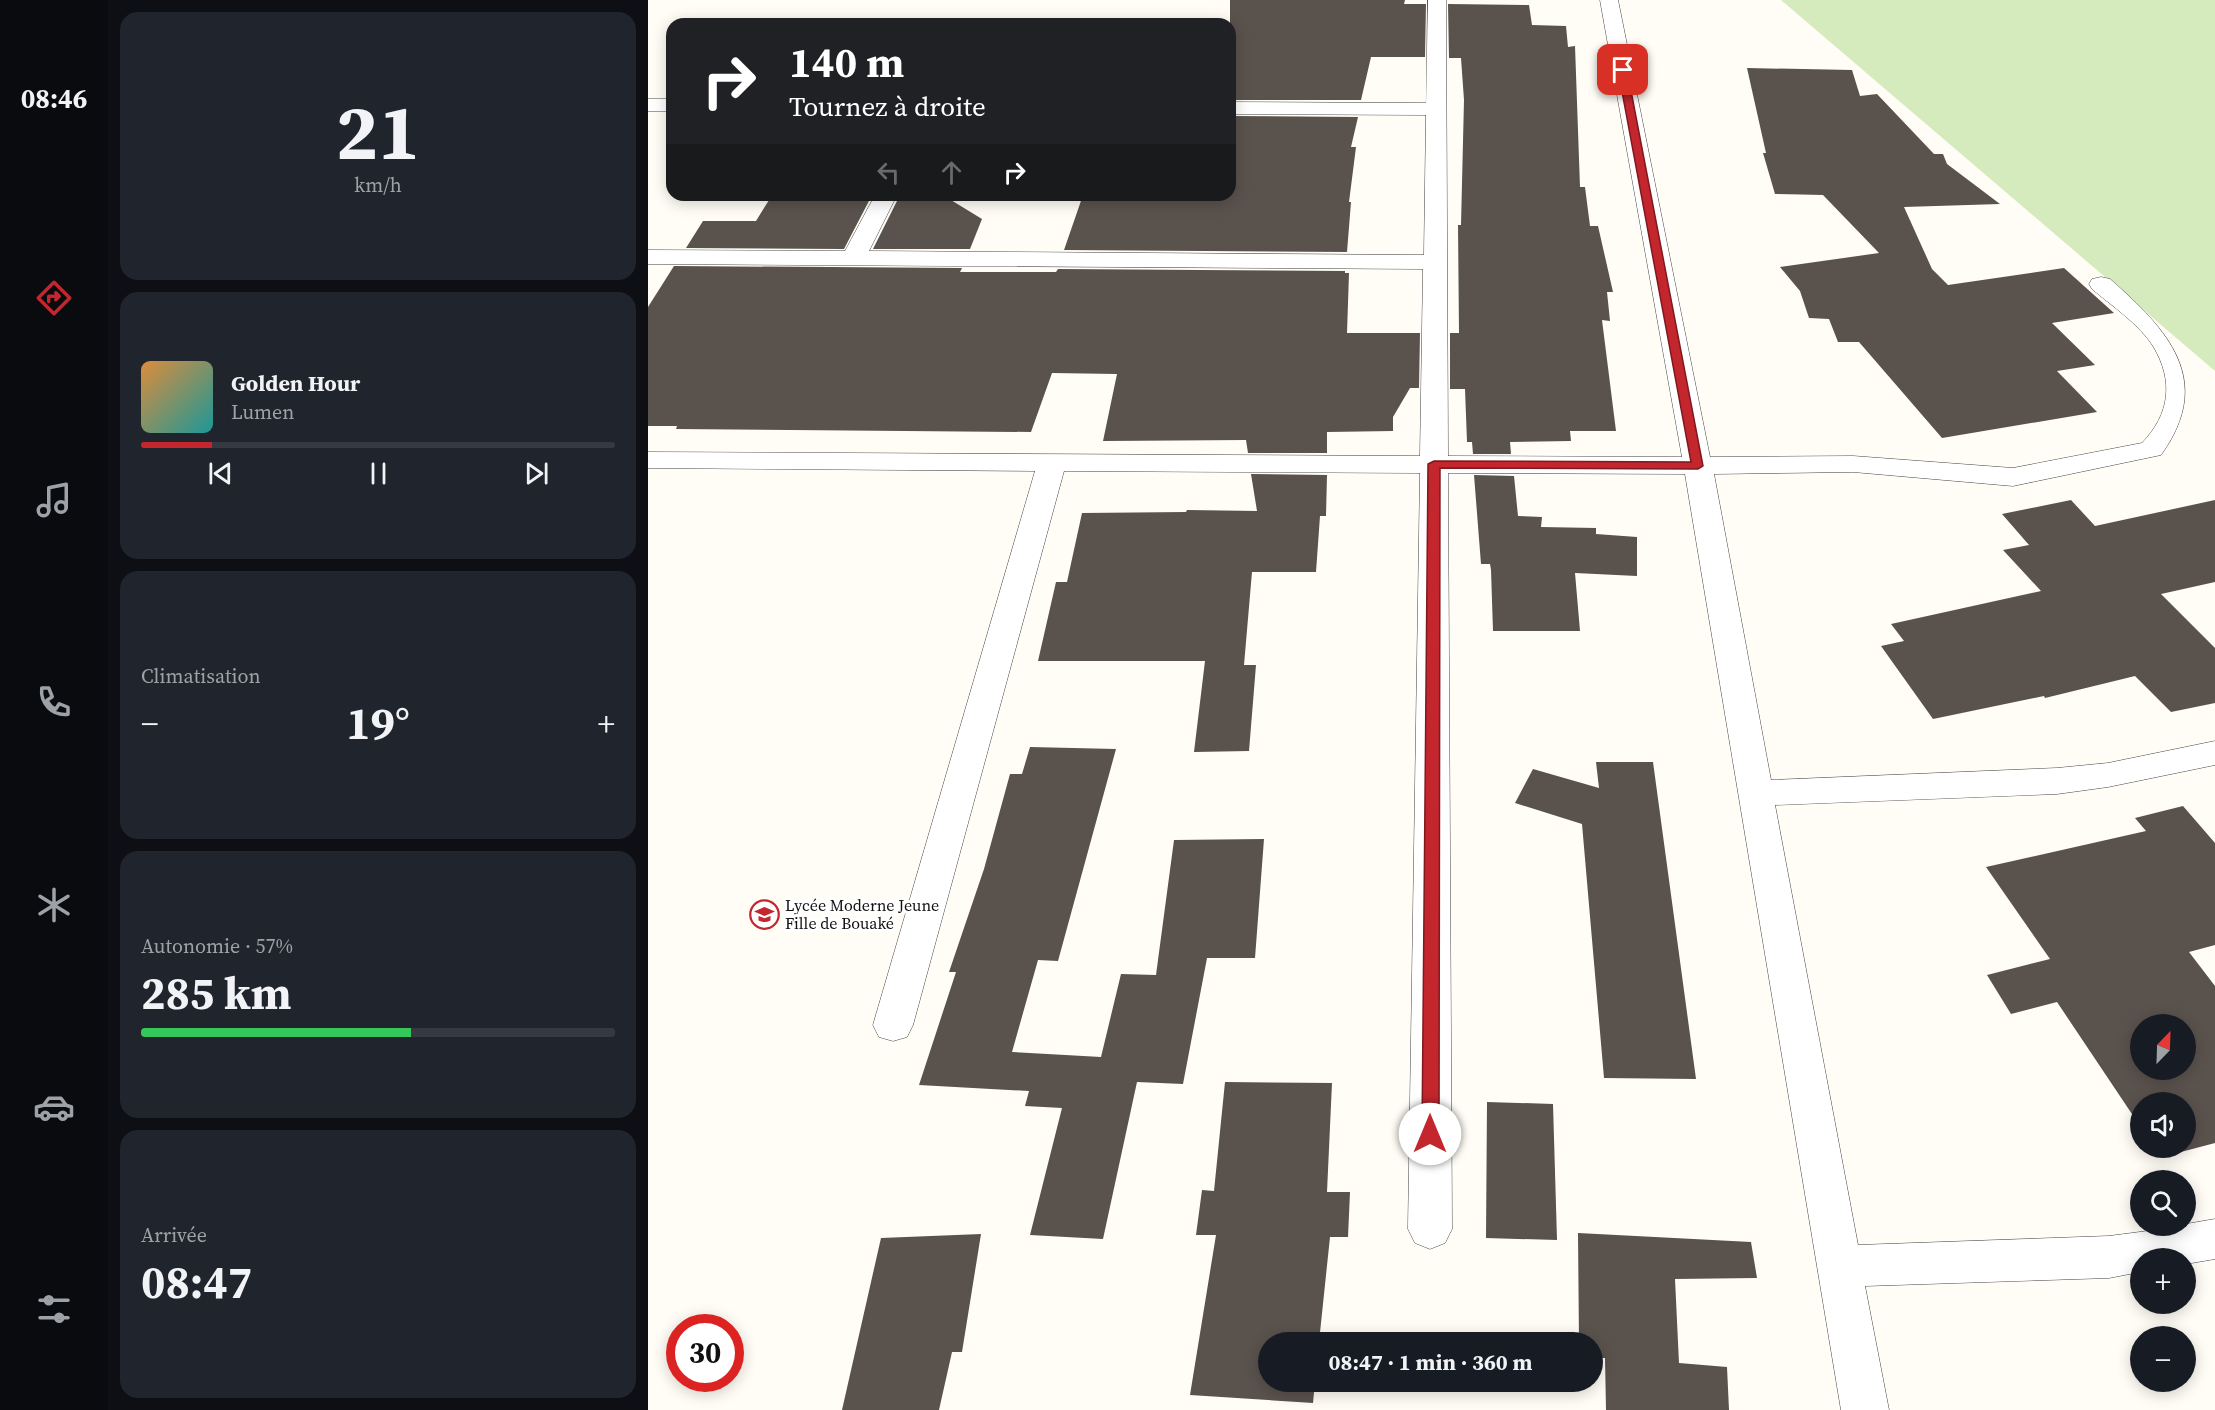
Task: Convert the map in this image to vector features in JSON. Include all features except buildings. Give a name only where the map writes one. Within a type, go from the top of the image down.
[{"type":"street","points":[[1430,1229],[1437,0]]},
{"type":"street","points":[[1609,0],[1698,466],[1865,1410]]},
{"type":"street","points":[[648,105],[666,105]]},
{"type":"street","points":[[1236,108],[1436,109]]},
{"type":"street","points":[[854,257],[883,201]]},
{"type":"street","points":[[648,257],[1434,262]]},
{"type":"street","points":[[648,460],[1698,466],[1853,464],[2013,477],[2151,449],[2165,435],[2175,420],[2181,395],[2178,375],[2163,343],[2101,284]]},
{"type":"street","points":[[893,1025],[1052,462]]},
{"type":"street","points":[[1756,793],[2057,781],[2128,771],[2215,753]]},
{"type":"street","points":[[1841,1266],[2109,1257],[2215,1239]]},
{"type":"green space","points":[[1781,0],[2215,0],[2215,371]]},
{"type":"place","name":"Lycée Moderne Jeune Fille de Bouaké","points":[[764,914]]},
{"type":"route","points":[[1430,1134],[1434,464],[1698,466],[1623,70]]}]
